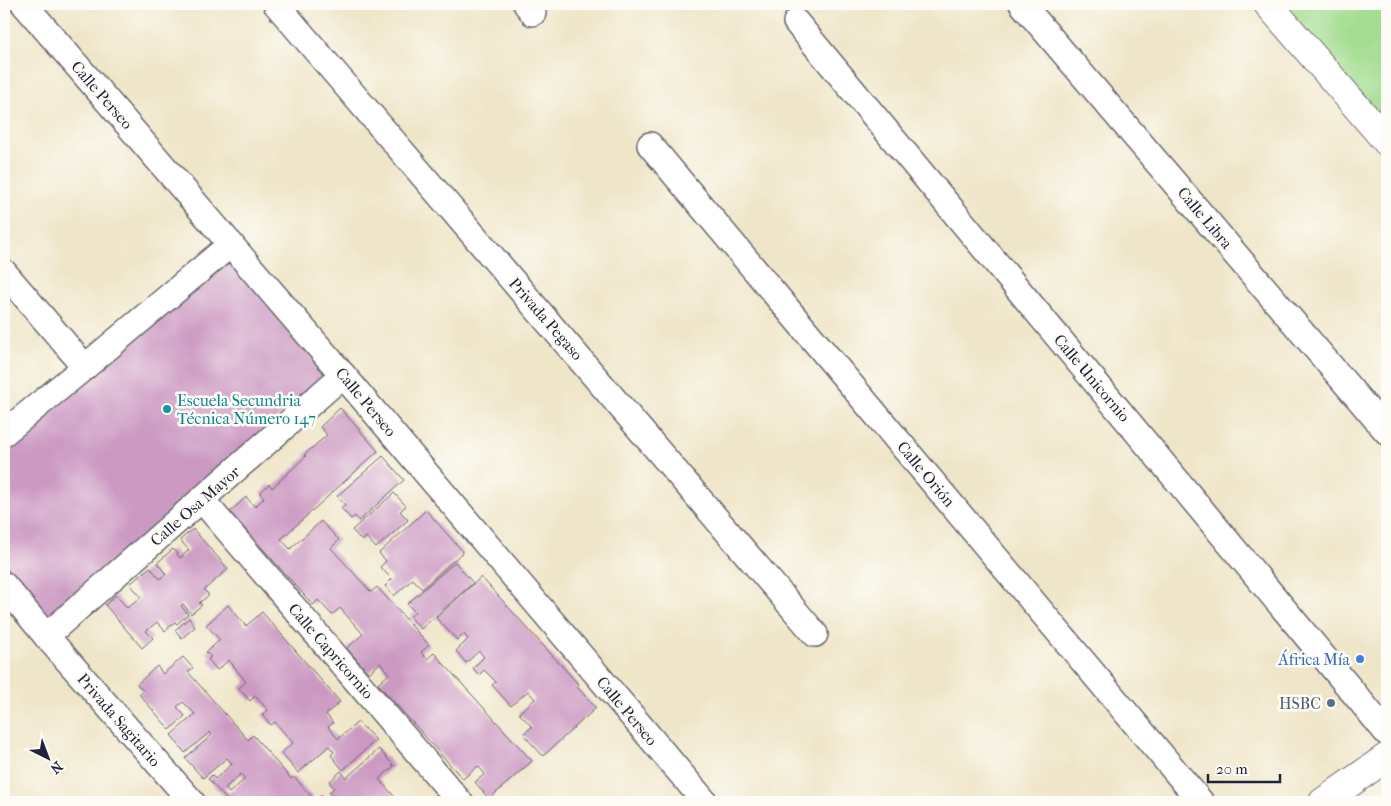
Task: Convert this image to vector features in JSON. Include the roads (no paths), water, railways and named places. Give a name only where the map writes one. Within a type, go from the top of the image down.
[{"type":"street","name":"Calle Perseo","points":[[24,4],[343,375],[705,802]]},
{"type":"street","name":"Privada Pegaso","points":[[276,4],[815,634]]},
{"type":"street","name":"Calle Libra","points":[[1022,4],[1387,432]]},
{"type":"street","points":[[1268,4],[1387,142]]},
{"type":"street","name":"Calle Unicornio","points":[[796,22],[1387,733]]},
{"type":"street","name":"Calle Orión","points":[[650,145],[1201,802]]},
{"type":"street","points":[[4,432],[85,367],[230,244]]},
{"type":"street","points":[[4,272],[85,367]]},
{"type":"street","name":"Calle Osa Mayor","points":[[46,637],[343,375]]},
{"type":"street","name":"Calle Capricornio","points":[[202,500],[460,802]]},
{"type":"street","name":"Privada Sagitario","points":[[4,585],[46,637],[192,802]]},
{"type":"street","points":[[1322,802],[1387,757]]},
{"type":"place","name":"Escuela Secundria Técnica Número 147","points":[[167,409]]},
{"type":"place","name":"África Mía","points":[[1360,659]]},
{"type":"place","name":"HSBC","points":[[1331,703]]}]
